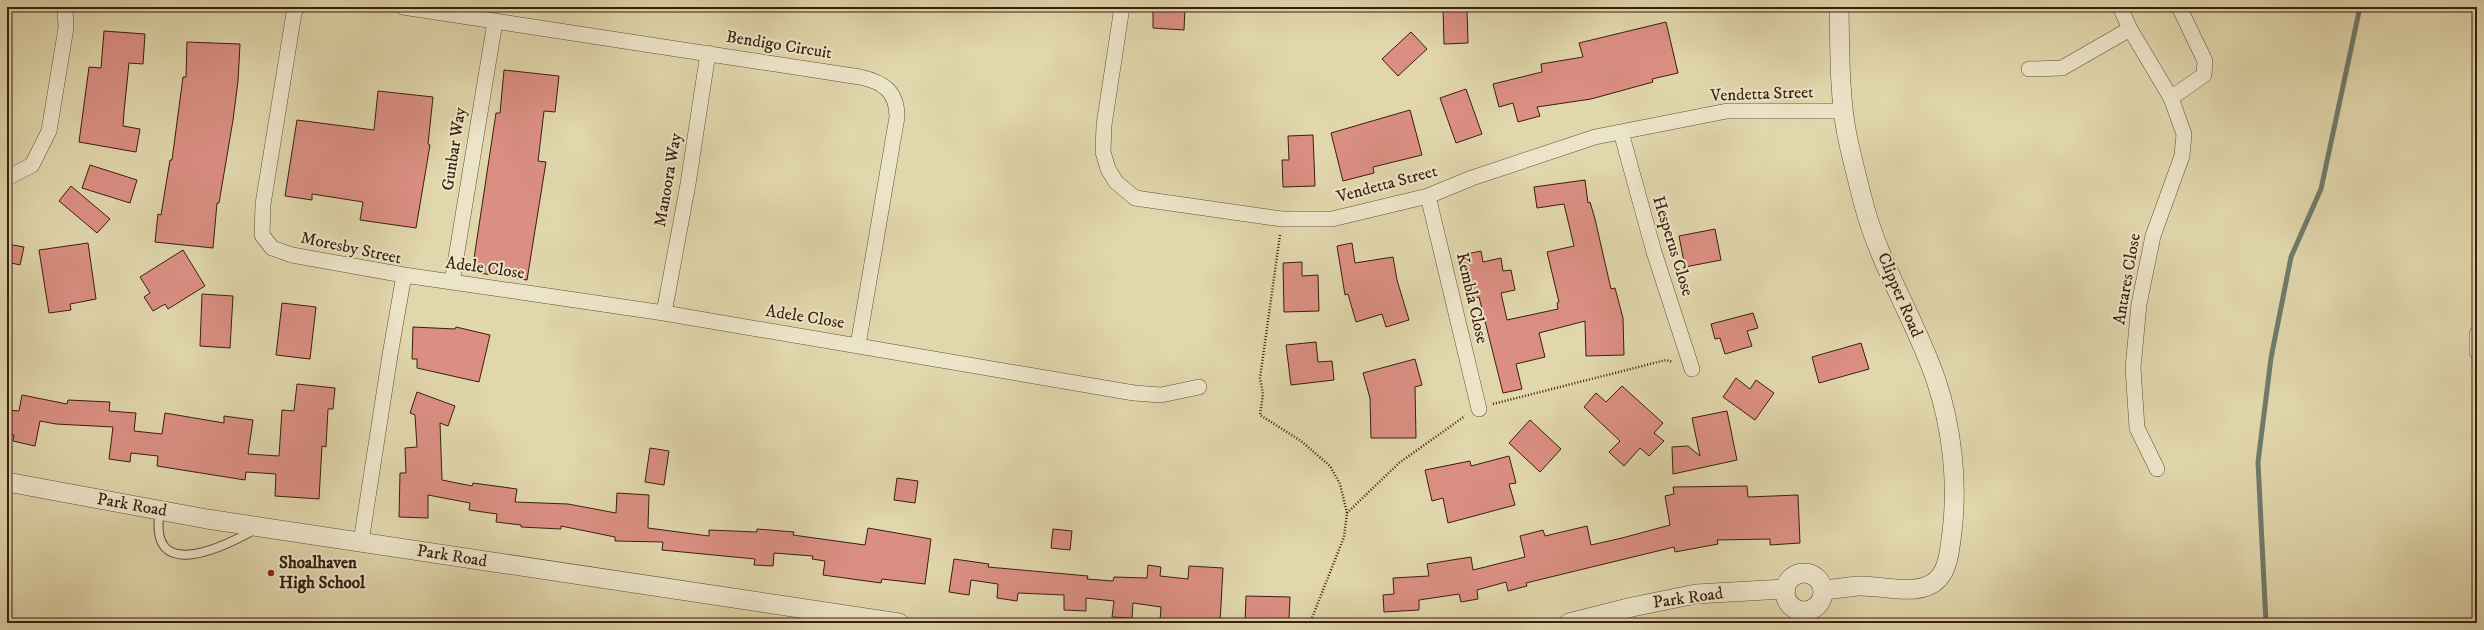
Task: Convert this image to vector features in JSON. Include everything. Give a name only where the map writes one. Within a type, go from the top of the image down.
[{"type":"street","points":[[7,178],[32,165],[50,131],[66,28],[65,7]]},
{"type":"street","name":"Moresby Street","points":[[297,7],[294,13],[263,204],[262,235],[272,248],[292,255],[404,275],[361,542]]},
{"type":"street","name":"Bendigo Circuit","points":[[403,7],[708,53],[875,80],[883,84],[895,98],[897,108],[896,125],[858,345]]},
{"type":"street","name":"Vendetta Street","points":[[1122,7],[1104,125],[1103,145],[1108,169],[1116,182],[1135,198],[1282,219],[1332,218],[1428,196],[1472,178],[1595,137],[1727,112],[1844,111]]},
{"type":"street","name":"Clipper Road","points":[[1823,590],[1860,586],[1915,589],[1927,586],[1938,579],[1945,569],[1954,513],[1948,424],[1936,379],[1900,298],[1865,208],[1847,135],[1844,111],[1839,7]]},
{"type":"street","name":"Antares Close","points":[[2120,7],[2130,29],[2170,98],[2184,134],[2182,156],[2153,236],[2138,304],[2134,368],[2137,428],[2157,469]]},
{"type":"street","points":[[2170,98],[2204,75],[2205,61],[2179,7]]},
{"type":"street","name":"Gunbar Way","points":[[452,282],[495,22]]},
{"type":"street","points":[[2029,69],[2062,68],[2130,29]]},
{"type":"street","name":"Manoora Way","points":[[664,313],[688,184],[708,53]]},
{"type":"street","name":"Hesperus Close","points":[[1621,132],[1654,252],[1692,369]]},
{"type":"street","name":"Kembla Close","points":[[1428,196],[1479,409]]},
{"type":"street","name":"Adele Close","points":[[404,275],[664,313],[1134,393],[1161,395],[1199,387]]},
{"type":"street","points":[[2477,334],[2477,352]]},
{"type":"street","name":"Park Road","points":[[7,482],[260,527],[899,623]]},
{"type":"street","points":[[1801,574],[1816,577],[1823,590],[1818,605],[1804,617],[1790,604],[1786,597],[1786,589],[1794,576],[1801,574]]},
{"type":"street","name":"Park Road","points":[[1569,623],[1632,607],[1696,594],[1786,589]]},
{"type":"lane","points":[[160,510],[158,530],[161,542],[171,552],[180,556],[191,556],[232,542],[260,527]]},
{"type":"path","points":[[1282,219],[1260,378],[1264,394],[1260,416],[1301,441],[1330,466],[1340,484],[1347,513],[1344,537],[1310,623]]},
{"type":"path","points":[[1347,513],[1399,463],[1459,418],[1479,409],[1666,360],[1692,369]]},
{"type":"building","points":[[1153,7],[1185,7],[1184,30],[1153,28]]},
{"type":"building","points":[[1443,9],[1467,9],[1468,43],[1444,44]]},
{"type":"building","points":[[1666,22],[1678,73],[1652,79],[1653,82],[1591,99],[1537,107],[1540,116],[1518,122],[1513,103],[1499,107],[1493,84],[1542,72],[1541,64],[1583,57],[1579,43]]},
{"type":"building","points":[[104,31],[145,34],[143,64],[129,63],[124,112],[123,126],[140,129],[136,152],[79,142],[89,67],[101,68]]},
{"type":"building","points":[[1411,32],[1427,49],[1398,76],[1382,59]]},
{"type":"building","points":[[187,42],[240,44],[238,81],[233,120],[219,203],[217,203],[213,248],[155,242],[158,214],[161,215],[170,160],[172,160],[183,77],[186,77]]},
{"type":"building","points":[[504,70],[559,76],[555,112],[544,111],[538,161],[546,162],[527,280],[472,272],[496,113],[500,113]]},
{"type":"building","points":[[1466,89],[1482,134],[1456,143],[1440,98]]},
{"type":"building","points":[[378,91],[433,97],[428,144],[430,145],[416,228],[360,220],[363,202],[312,194],[312,200],[285,196],[297,120],[374,130]]},
{"type":"building","points":[[1410,110],[1422,155],[1373,167],[1374,173],[1343,181],[1331,133]]},
{"type":"building","points":[[1313,135],[1315,186],[1283,187],[1282,160],[1289,160],[1288,136]]},
{"type":"building","points":[[90,165],[137,180],[130,203],[82,188]]},
{"type":"building","points":[[1585,180],[1588,203],[1590,202],[1595,219],[1611,289],[1615,288],[1623,318],[1624,355],[1586,356],[1585,321],[1539,333],[1545,357],[1516,364],[1522,389],[1503,393],[1479,297],[1471,299],[1462,255],[1481,251],[1483,262],[1501,258],[1503,271],[1511,270],[1515,290],[1501,293],[1507,320],[1558,309],[1557,303],[1559,302],[1547,252],[1574,246],[1564,204],[1537,208],[1534,187]]},
{"type":"building","points":[[71,186],[110,219],[97,233],[59,201]]},
{"type":"building","points":[[1715,229],[1721,260],[1685,267],[1679,236]]},
{"type":"building","points":[[88,243],[96,299],[70,304],[71,310],[49,313],[39,250]]},
{"type":"building","points":[[1352,243],[1355,263],[1393,257],[1397,280],[1409,320],[1386,327],[1382,314],[1356,322],[1348,294],[1345,295],[1337,246]]},
{"type":"building","points":[[7,244],[24,247],[20,265],[7,262]]},
{"type":"building","points":[[183,250],[205,286],[168,309],[165,304],[153,311],[144,297],[150,293],[140,277]]},
{"type":"building","points":[[1302,262],[1302,276],[1318,275],[1319,311],[1284,312],[1283,263]]},
{"type":"building","points":[[202,294],[233,296],[230,348],[200,346]]},
{"type":"building","points":[[282,303],[316,307],[310,359],[276,355]]},
{"type":"building","points":[[1753,313],[1758,328],[1747,331],[1752,346],[1725,354],[1720,338],[1715,339],[1711,324]]},
{"type":"building","points":[[413,327],[455,329],[456,327],[490,335],[479,382],[417,368],[417,359],[412,359]]},
{"type":"building","points":[[1316,342],[1318,362],[1332,361],[1334,380],[1291,385],[1286,345]]},
{"type":"building","points":[[1861,343],[1869,369],[1819,383],[1812,357]]},
{"type":"building","points":[[1415,359],[1422,385],[1415,387],[1416,438],[1371,438],[1370,398],[1363,373]]},
{"type":"building","points":[[1736,378],[1750,389],[1756,380],[1774,393],[1755,420],[1723,397]]},
{"type":"building","points":[[297,384],[335,388],[333,409],[328,409],[326,447],[322,446],[319,499],[275,496],[276,474],[246,472],[245,480],[157,466],[158,456],[131,453],[130,462],[109,459],[113,427],[56,424],[40,421],[35,446],[13,441],[14,435],[7,434],[7,410],[19,411],[22,395],[67,404],[68,400],[110,402],[109,411],[136,413],[134,431],[162,434],[165,413],[224,423],[224,416],[253,420],[248,454],[279,456],[282,410],[294,411]]},
{"type":"building","points":[[1622,386],[1663,423],[1654,433],[1664,441],[1649,456],[1640,448],[1624,466],[1609,452],[1620,441],[1584,407],[1596,393],[1606,402]]},
{"type":"building","points":[[417,392],[455,406],[448,426],[440,423],[442,480],[472,486],[473,483],[517,489],[515,502],[568,504],[616,513],[617,493],[649,495],[648,528],[709,536],[709,530],[757,532],[757,529],[794,532],[793,535],[865,545],[868,528],[931,539],[925,584],[882,579],[881,583],[823,575],[825,561],[812,559],[813,556],[774,553],[773,566],[754,565],[755,559],[662,550],[663,542],[615,541],[615,537],[561,526],[561,529],[521,527],[521,525],[496,522],[497,514],[469,510],[470,503],[428,495],[428,518],[399,517],[400,473],[406,473],[405,448],[417,447],[415,415],[410,413]]},
{"type":"building","points":[[1727,411],[1737,460],[1673,474],[1672,447],[1688,446],[1700,456],[1692,418]]},
{"type":"building","points":[[1530,420],[1561,449],[1540,472],[1509,443]]},
{"type":"building","points":[[650,448],[669,451],[664,485],[645,482]]},
{"type":"building","points":[[1509,456],[1516,483],[1509,484],[1515,505],[1448,523],[1443,498],[1432,501],[1425,470],[1470,461],[1471,466]]},
{"type":"building","points":[[897,478],[918,481],[915,503],[894,500]]},
{"type":"building","points":[[1747,486],[1748,497],[1798,495],[1800,543],[1770,545],[1770,539],[1717,540],[1718,544],[1675,552],[1674,547],[1526,583],[1527,586],[1508,591],[1506,582],[1477,590],[1478,599],[1461,602],[1459,594],[1419,600],[1419,610],[1384,612],[1383,595],[1394,594],[1393,578],[1429,576],[1427,564],[1471,557],[1473,570],[1525,557],[1520,536],[1543,530],[1545,536],[1587,526],[1591,545],[1622,538],[1670,525],[1665,496],[1674,494],[1673,487]]},
{"type":"building","points":[[1053,529],[1072,531],[1070,550],[1051,548]]},
{"type":"building","points":[[954,559],[989,564],[988,567],[1088,576],[1087,579],[1113,581],[1114,577],[1147,578],[1148,565],[1161,567],[1160,576],[1188,579],[1189,566],[1223,568],[1220,623],[1160,620],[1161,607],[1133,603],[1132,618],[1112,617],[1114,601],[1086,598],[1086,611],[1064,610],[1064,595],[1018,593],[1017,601],[997,598],[998,584],[971,580],[969,595],[949,592]]},
{"type":"building","points":[[1246,596],[1290,597],[1289,619],[1265,619],[1265,623],[1245,623]]},
{"type":"waterway","points":[[2266,623],[2258,462],[2271,358],[2291,257],[2321,189],[2360,7]]},
{"type":"place","name":"Shoalhaven High School","points":[[271,573]]}]
